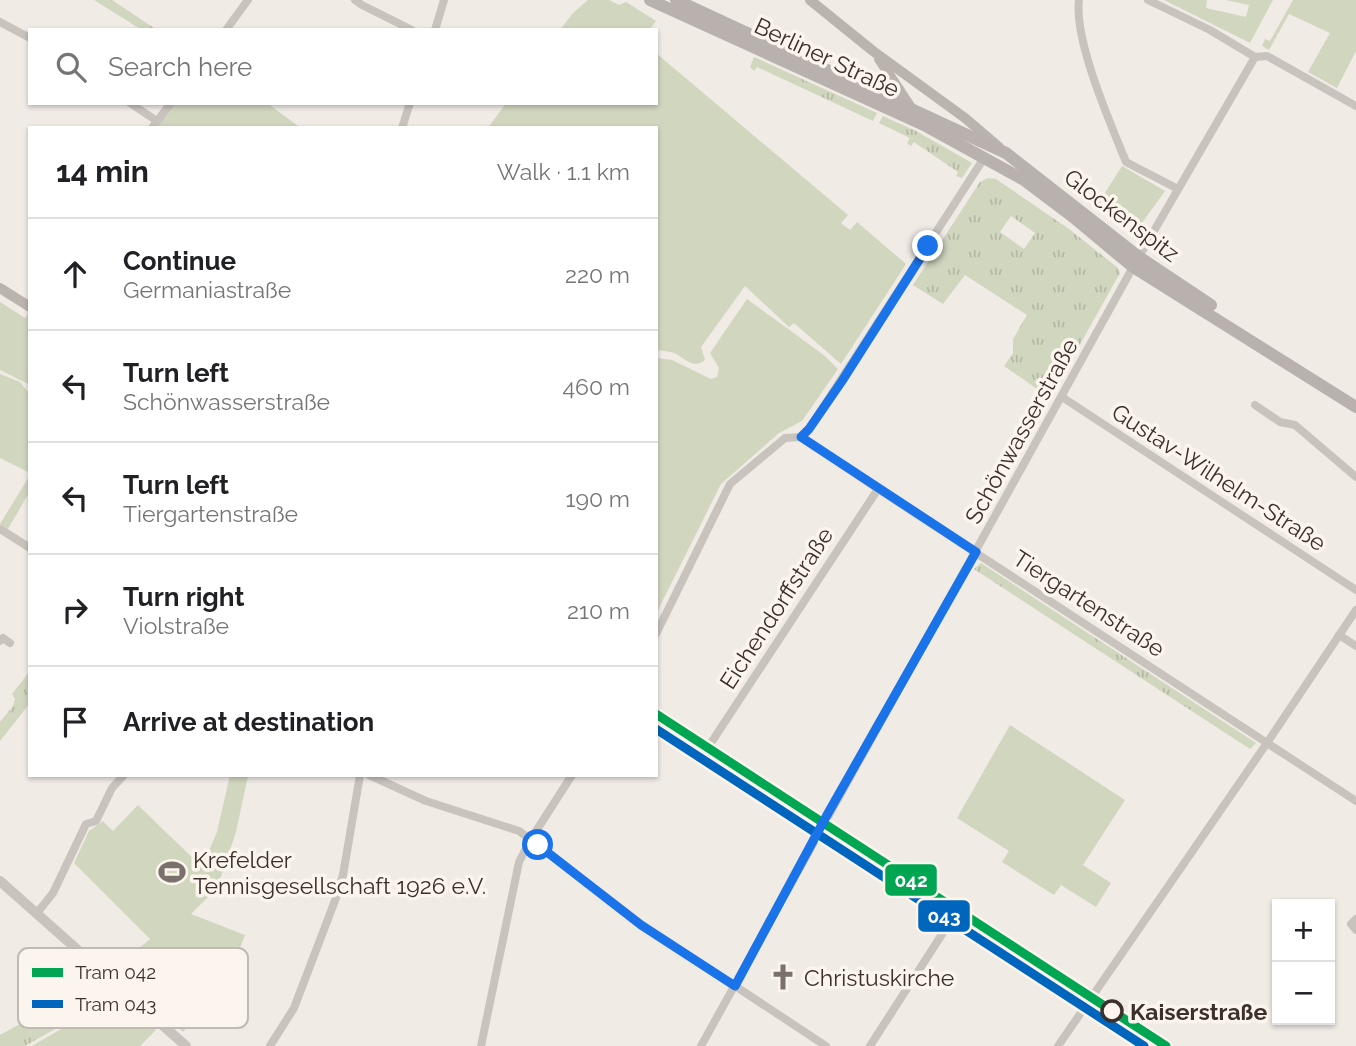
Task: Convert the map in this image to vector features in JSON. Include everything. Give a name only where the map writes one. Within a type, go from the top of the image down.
[{"type":"main road","name":"Berliner Straße","points":[[650,0],[924,125],[984,158]]},
{"type":"main road","name":"Berliner Straße","points":[[676,0],[1006,153]]},
{"type":"main road","name":"Glockenspitz","points":[[810,0],[873,51],[965,118],[1136,262],[1356,399]]},
{"type":"main road","name":"Glockenspitz","points":[[873,51],[924,125]]},
{"type":"main road","name":"Glockenspitz","points":[[984,158],[1024,180],[1136,262],[1356,407]]},
{"type":"main road","points":[[0,288],[28,303]]},
{"type":"main road","points":[[658,716],[1164,1046]]},
{"type":"street","points":[[227,28],[248,0]]},
{"type":"street","points":[[355,0],[408,28]]},
{"type":"street","points":[[436,28],[444,0]]},
{"type":"street","points":[[1079,0],[1084,41],[1100,96],[1126,162],[1178,189]]},
{"type":"street","points":[[1148,0],[1210,30],[1255,57],[1267,57],[1356,106]]},
{"type":"street","points":[[0,22],[28,37]]},
{"type":"street","name":"Schönwasserstraße","points":[[701,1046],[1136,262],[1255,57]]},
{"type":"street","points":[[132,105],[154,125],[169,105]]},
{"type":"street","points":[[402,126],[407,105]]},
{"type":"street","points":[[658,630],[730,484],[785,438],[801,437],[809,429],[984,158]]},
{"type":"street","name":"Gustav-Wilhelm-Straße","points":[[1062,397],[1356,590]]},
{"type":"street","points":[[1255,405],[1280,422],[1295,425],[1356,477]]},
{"type":"street","name":"Tiergartenstraße","points":[[801,437],[1356,801]]},
{"type":"street","name":"Eichendorffstraße","points":[[707,749],[878,489]]},
{"type":"street","points":[[0,529],[28,547]]},
{"type":"street","points":[[1058,1046],[1356,610]]},
{"type":"street","points":[[1339,635],[1356,646]]},
{"type":"street","points":[[37,913],[53,894],[86,824],[96,821],[112,788],[122,777]]},
{"type":"street","points":[[274,1045],[294,1008],[336,898],[346,859],[360,777]]},
{"type":"street","points":[[373,777],[426,801],[516,830],[641,925],[827,1046]]},
{"type":"street","points":[[481,1046],[519,862],[571,777]]},
{"type":"street","points":[[0,881],[76,948]]},
{"type":"street","points":[[870,1046],[957,911]]},
{"type":"street","points":[[1356,919],[1351,924],[1356,930]]},
{"type":"street","points":[[166,1028],[186,1046]]},
{"type":"green space","points":[[94,0],[112,0],[154,28],[139,28]]},
{"type":"green space","points":[[588,0],[609,0],[619,5],[626,2],[656,21],[651,28],[562,28]]},
{"type":"green space","points":[[1164,0],[1207,0],[1206,8],[1246,17],[1249,5],[1226,0],[1273,0],[1250,43]]},
{"type":"green space","points":[[1293,0],[1356,0],[1356,51],[1337,88],[1308,72],[1330,33],[1289,14],[1269,50],[1262,46],[1265,39],[1270,41]]},
{"type":"green space","points":[[658,55],[848,215],[841,223],[850,230],[857,222],[906,264],[841,364],[794,323],[789,327],[745,286],[701,347],[705,360],[697,364],[689,362],[674,353],[658,350],[658,126],[489,126],[505,105],[658,105]]},
{"type":"green space","points":[[754,57],[877,113],[873,121],[757,67],[754,71],[750,67]]},
{"type":"green space","points":[[174,105],[270,105],[298,126],[159,126]]},
{"type":"green space","points":[[883,116],[916,131],[972,163],[962,178],[956,176],[958,172],[914,142],[911,146],[907,143],[910,138],[879,123]]},
{"type":"green space","points":[[1122,166],[1165,191],[1136,231],[1098,204]]},
{"type":"green space","points":[[988,178],[996,179],[1069,229],[1118,268],[1120,273],[1050,398],[1004,366],[1013,353],[1013,339],[1027,315],[965,275],[943,304],[913,285],[980,182]],"holes":[[[1011,216],[1035,233],[1024,249],[1000,232]]]},
{"type":"green space","points":[[747,299],[825,356],[838,369],[802,421],[779,433],[721,484],[658,610],[658,358],[672,360],[711,379],[717,377],[719,368],[710,353]]},
{"type":"green space","points":[[0,302],[25,318],[28,314],[28,384],[0,370]]},
{"type":"green space","points":[[0,374],[20,382],[28,392],[28,472],[0,458]]},
{"type":"green space","points":[[28,478],[28,494],[8,529],[0,524]]},
{"type":"green space","points":[[981,563],[1256,743],[1250,749],[974,569]]},
{"type":"green space","points":[[28,674],[28,706],[0,741],[0,722],[13,706],[15,699],[12,694]]},
{"type":"green space","points":[[1010,725],[1125,800],[1083,865],[1111,883],[1096,907],[1061,885],[1054,895],[1002,862],[1009,851],[957,818]]},
{"type":"green space","points":[[230,777],[248,777],[236,832],[217,888],[191,914],[245,935],[240,948],[139,948],[150,939],[74,863],[89,831],[103,821],[113,831],[138,805],[202,867],[217,832]]},
{"type":"green space","points":[[18,1025],[18,1028],[57,1028],[25,1046],[0,1046],[0,1035]]},
{"type":"green space","points":[[63,1028],[156,1030],[140,1046],[32,1046]]},
{"type":"tram line","name":"042","points":[[658,715],[1166,1046]]},
{"type":"tram line","name":"043","points":[[658,730],[1144,1046]]},
{"type":"place","name":"Krefelder Tennisgesellschaft 1926 e.V.","points":[[172,872]]},
{"type":"place","name":"Christuskirche","points":[[783,977]]},
{"type":"place","name":"Kaiserstraße","points":[[1112,1011]]},
{"type":"route","points":[[538,845],[641,925],[735,986],[827,815],[976,552],[801,437],[842,381],[928,246]]}]
